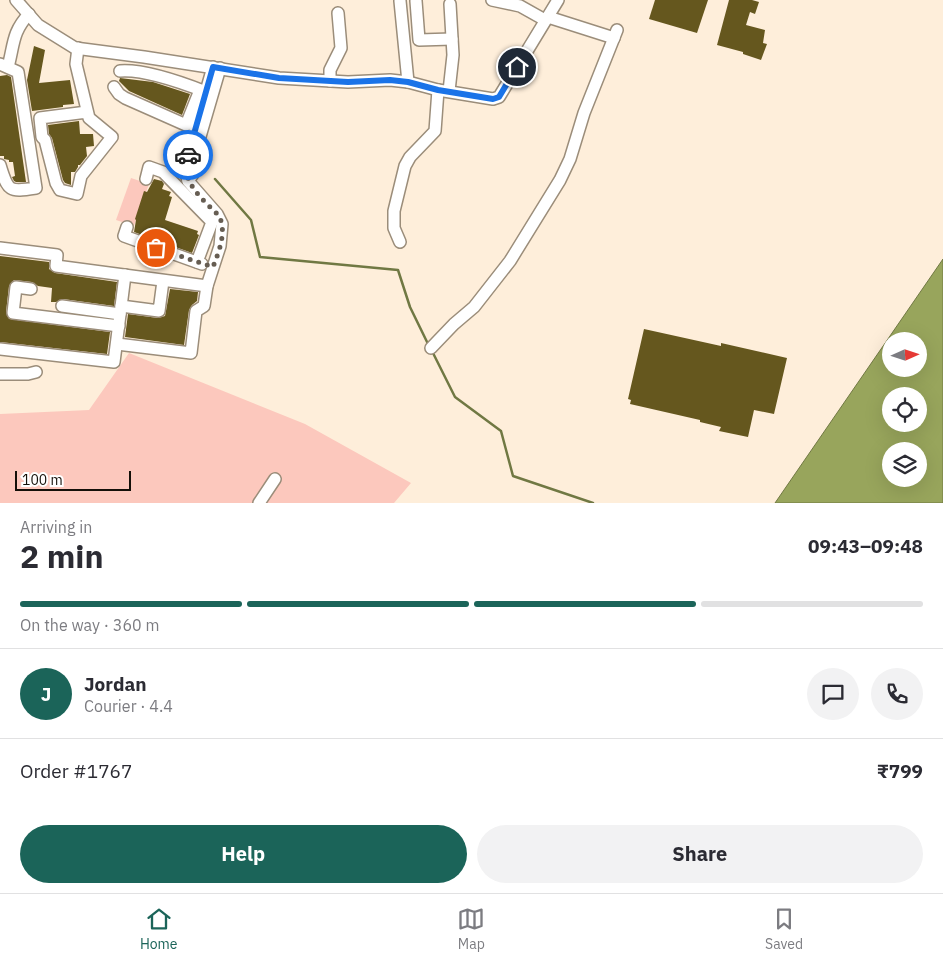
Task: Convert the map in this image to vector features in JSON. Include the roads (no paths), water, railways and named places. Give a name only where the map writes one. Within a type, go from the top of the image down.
[{"type":"street","points":[[16,0],[38,25],[78,48],[279,78],[408,82],[444,91],[493,99],[499,97],[558,0]]},
{"type":"street","points":[[431,348],[474,307],[510,261],[560,180],[570,159],[584,113],[615,34],[546,18],[520,6],[492,0]]},
{"type":"street","points":[[400,1],[408,82]]},
{"type":"street","points":[[416,1],[419,40],[452,39]]},
{"type":"street","points":[[400,242],[394,228],[394,211],[405,166],[410,157],[435,131],[453,55],[450,4]]},
{"type":"street","points":[[330,81],[330,70],[341,48],[338,13]]},
{"type":"street","points":[[0,165],[2,177],[12,190],[36,188],[18,72],[4,66],[19,25],[29,14]]},
{"type":"street","points":[[78,48],[76,64],[88,112],[89,118],[112,137],[81,176],[77,194],[60,190],[56,184],[45,140],[42,137],[40,118],[88,112]]},
{"type":"street","points":[[114,87],[125,98],[186,125],[216,68]]},
{"type":"street","points":[[188,181],[193,174],[192,164],[216,68]]},
{"type":"street","points":[[120,71],[128,70],[171,79],[203,91]]},
{"type":"street","points":[[116,344],[191,353],[196,311],[204,306],[207,286],[220,246],[222,224],[217,214],[188,181],[186,174],[186,160],[203,91]]},
{"type":"street","points":[[146,179],[149,167],[163,172],[212,222],[196,262]]},
{"type":"street","points":[[127,227],[124,236],[213,267]]},
{"type":"street","points":[[0,248],[57,255],[56,266],[207,286]]},
{"type":"street","points":[[0,349],[114,362],[125,275]]},
{"type":"street","points":[[62,306],[159,311],[163,280]]},
{"type":"street","points":[[32,289],[16,287],[13,313],[119,326]]},
{"type":"street","points":[[0,374],[28,374],[36,372]]},
{"type":"street","points":[[259,503],[275,479]]},
{"type":"waterway","points":[[215,179],[251,220],[260,257],[398,270],[410,307],[429,346]]},
{"type":"waterway","points":[[432,351],[455,397],[501,431],[513,476],[593,503]]}]
